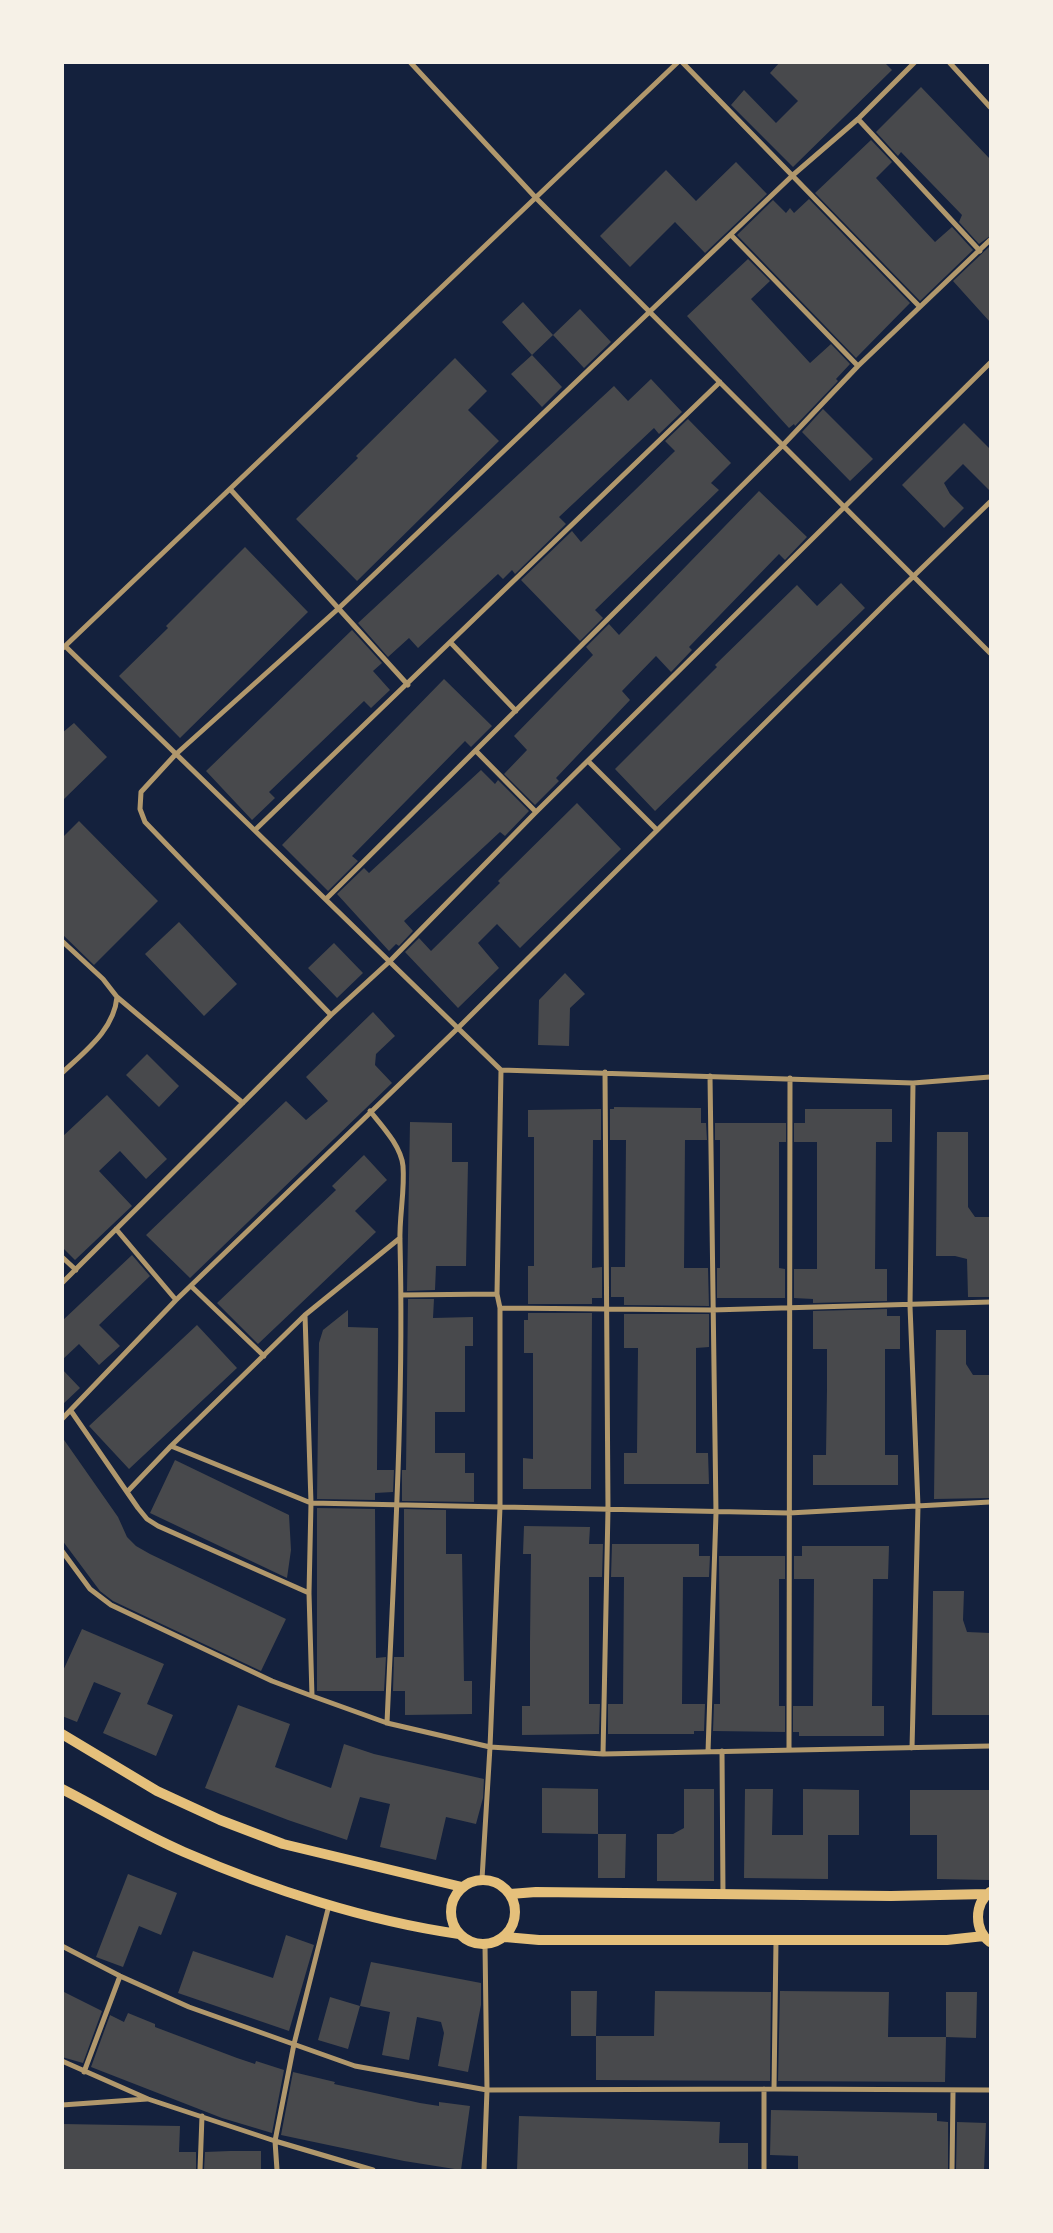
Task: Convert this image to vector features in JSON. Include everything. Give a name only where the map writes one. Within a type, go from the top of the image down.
[{"type":"main road","points":[[62,1734],[157,1791],[229,1824],[283,1844],[462,1887]]},
{"type":"main road","points":[[62,1789],[182,1851],[246,1877],[329,1905],[436,1931],[459,1934],[476,1944],[485,1945],[505,1937],[539,1940],[776,1941],[987,1939]]},
{"type":"main road","points":[[459,1934],[454,1926],[451,1915],[454,1900],[462,1887],[475,1880],[482,1880],[493,1881],[503,1886],[515,1904],[515,1916],[512,1927],[505,1937]]},
{"type":"main road","points":[[510,1894],[536,1892],[891,1896],[989,1893]]},
{"type":"main road","points":[[987,1939],[979,1926],[978,1914],[981,1903],[989,1893]]},
{"type":"street","points":[[410,62],[536,198],[990,653]]},
{"type":"street","points":[[678,62],[64,647],[501,1070],[913,1082],[990,1077]]},
{"type":"street","points":[[682,62],[919,306]]},
{"type":"street","points":[[331,1015],[145,822],[140,809],[141,792],[175,755],[340,608],[793,175],[858,119],[915,62]]},
{"type":"street","points":[[949,62],[990,107]]},
{"type":"street","points":[[858,119],[980,251]]},
{"type":"street","points":[[731,235],[858,366]]},
{"type":"street","points":[[326,899],[783,445],[858,366],[990,240]]},
{"type":"street","points":[[62,1283],[331,1015],[390,961],[536,812],[846,507],[990,362]]},
{"type":"street","points":[[255,830],[408,685],[720,382]]},
{"type":"street","points":[[230,488],[408,685]]},
{"type":"street","points":[[62,1419],[176,1300],[458,1028],[990,502]]},
{"type":"street","points":[[451,643],[516,711]]},
{"type":"street","points":[[476,751],[536,812]]},
{"type":"street","points":[[588,761],[657,830]]},
{"type":"street","points":[[62,941],[103,979],[117,997],[243,1103]]},
{"type":"street","points":[[62,1073],[102,1034],[110,1023],[116,1007],[117,997]]},
{"type":"street","points":[[482,1880],[490,1747],[500,1507],[500,1308],[498,1294],[501,1070]]},
{"type":"street","points":[[603,1754],[608,1509],[605,1072]]},
{"type":"street","points":[[708,1752],[716,1513],[710,1076]]},
{"type":"street","points":[[789,1750],[788,1308],[790,1078]]},
{"type":"street","points":[[912,1748],[918,1506],[910,1306],[913,1082]]},
{"type":"street","points":[[370,1111],[393,1142],[403,1164],[396,1505],[387,1723]]},
{"type":"street","points":[[116,1229],[176,1300]]},
{"type":"street","points":[[128,1491],[171,1446],[305,1316],[400,1238]]},
{"type":"street","points":[[62,1257],[76,1270]]},
{"type":"street","points":[[191,1286],[264,1356]]},
{"type":"street","points":[[401,1295],[498,1294]]},
{"type":"street","points":[[500,1308],[712,1310],[910,1306],[990,1302]]},
{"type":"street","points":[[305,1316],[311,1503],[309,1593],[312,1696]]},
{"type":"street","points":[[70,1411],[142,1513],[158,1526],[309,1593]]},
{"type":"street","points":[[171,1446],[311,1503],[716,1513],[789,1513],[990,1502]]},
{"type":"street","points":[[62,1551],[90,1588],[111,1605],[272,1681],[387,1723],[490,1747],[603,1754],[990,1746]]},
{"type":"street","points":[[722,1751],[723,1895]]},
{"type":"street","points":[[277,2170],[274,2141],[294,2044],[329,1905]]},
{"type":"street","points":[[774,2089],[776,1941]]},
{"type":"street","points":[[484,2170],[487,2090],[485,1945]]},
{"type":"street","points":[[62,1946],[120,1976],[189,2007],[355,2066],[487,2090],[774,2089],[953,2092],[990,2090]]},
{"type":"street","points":[[84,2072],[120,1976]]},
{"type":"street","points":[[62,2062],[148,2099],[274,2141],[373,2170]]},
{"type":"street","points":[[764,2089],[764,2170]]},
{"type":"street","points":[[952,2170],[953,2092]]},
{"type":"street","points":[[62,2105],[148,2099]]},
{"type":"street","points":[[200,2170],[202,2116]]},
{"type":"building","points":[[780,62],[884,62],[892,70],[793,167],[731,105],[744,90],[776,123],[798,101],[770,73]]},
{"type":"building","points":[[921,87],[990,159],[990,236],[979,244],[959,222],[962,215],[901,152],[898,156],[876,132]]},
{"type":"building","points":[[871,140],[892,162],[876,178],[921,227],[935,242],[952,227],[973,250],[920,301],[815,193]]},
{"type":"building","points":[[736,162],[767,194],[705,253],[675,222],[630,267],[600,236],[666,170],[696,201]]},
{"type":"building","points":[[809,199],[910,303],[856,358],[737,235],[773,200],[786,213],[790,208],[794,213]]},
{"type":"building","points":[[990,246],[990,322],[953,281]]},
{"type":"building","points":[[748,259],[770,281],[751,299],[810,363],[831,344],[850,364],[836,379],[838,381],[795,426],[794,424],[789,428],[687,316]]},
{"type":"building","points":[[523,302],[553,335],[532,355],[502,322]]},
{"type":"building","points":[[580,309],[611,342],[584,368],[553,335]]},
{"type":"building","points":[[532,355],[562,387],[542,407],[511,374]]},
{"type":"building","points":[[455,358],[487,391],[468,410],[499,441],[357,581],[296,519],[358,458],[356,456]]},
{"type":"building","points":[[651,379],[682,412],[659,434],[654,428],[559,517],[566,524],[515,574],[512,570],[503,579],[498,574],[418,648],[409,638],[388,657],[358,623],[614,386],[628,401]]},
{"type":"building","points":[[823,409],[873,459],[850,481],[802,432]]},
{"type":"building","points":[[688,419],[731,463],[711,483],[719,490],[595,610],[603,618],[580,641],[521,580],[572,531],[581,542],[633,492],[675,451],[665,441]]},
{"type":"building","points":[[964,423],[990,449],[990,491],[963,464],[944,483],[950,494],[964,508],[944,528],[902,485]]},
{"type":"building","points":[[759,491],[807,537],[785,560],[779,554],[689,647],[692,650],[671,672],[656,656],[622,691],[630,700],[556,778],[559,781],[535,805],[504,774],[527,750],[514,736],[593,655],[586,647],[609,624],[619,635]]},
{"type":"building","points":[[245,547],[308,612],[180,738],[119,676],[168,628],[166,626]]},
{"type":"building","points":[[841,583],[865,608],[655,811],[615,769],[717,667],[715,665],[797,585],[817,606]]},
{"type":"building","points":[[352,630],[382,663],[373,671],[390,690],[371,708],[364,701],[269,792],[275,798],[252,820],[206,771]]},
{"type":"building","points":[[444,679],[492,726],[471,747],[465,741],[352,856],[358,861],[328,891],[282,845]]},
{"type":"building","points":[[74,723],[107,757],[62,801],[62,733]]},
{"type":"building","points":[[481,770],[495,784],[498,780],[529,811],[505,836],[500,832],[404,921],[413,931],[399,946],[396,944],[389,951],[337,894],[364,868],[369,873]]},
{"type":"building","points":[[577,803],[621,849],[520,948],[497,924],[478,943],[499,968],[458,1008],[405,952],[419,938],[431,951]]},
{"type":"building","points":[[79,821],[158,901],[94,965],[62,934],[62,838]]},
{"type":"building","points":[[179,922],[237,984],[204,1016],[145,954]]},
{"type":"building","points":[[334,943],[363,973],[337,998],[308,968]]},
{"type":"building","points":[[565,973],[585,994],[570,1008],[569,1046],[538,1045],[539,1000]]},
{"type":"building","points":[[373,1012],[395,1036],[376,1054],[375,1065],[392,1083],[190,1278],[146,1235],[286,1101],[306,1120],[328,1101],[306,1077]]},
{"type":"building","points":[[147,1054],[179,1086],[159,1107],[126,1075]]},
{"type":"building","points":[[107,1095],[167,1159],[146,1179],[120,1151],[99,1171],[132,1206],[75,1260],[62,1247],[62,1137]]},
{"type":"building","points":[[614,1107],[701,1108],[701,1123],[706,1123],[707,1140],[685,1140],[684,1268],[708,1268],[709,1306],[624,1305],[624,1297],[611,1297],[611,1267],[625,1267],[626,1140],[610,1140],[610,1109],[614,1109]]},
{"type":"building","points":[[601,1109],[601,1140],[593,1140],[592,1268],[602,1267],[602,1298],[592,1298],[592,1304],[528,1304],[528,1266],[534,1266],[534,1137],[528,1137],[528,1110]]},
{"type":"building","points":[[805,1109],[892,1109],[892,1142],[876,1142],[875,1269],[887,1269],[887,1301],[813,1303],[813,1299],[794,1298],[794,1269],[817,1269],[817,1142],[794,1142],[794,1123],[805,1123]]},
{"type":"building","points":[[410,1122],[452,1123],[452,1162],[468,1162],[466,1266],[436,1266],[435,1290],[407,1291]]},
{"type":"building","points":[[715,1123],[786,1123],[786,1142],[779,1142],[779,1268],[785,1269],[785,1298],[717,1298],[717,1268],[720,1268],[720,1140],[715,1140]]},
{"type":"building","points":[[937,1132],[968,1132],[968,1207],[975,1217],[990,1217],[990,1297],[968,1297],[967,1259],[955,1256],[936,1256]]},
{"type":"building","points":[[364,1155],[387,1180],[355,1211],[376,1232],[258,1344],[217,1303],[336,1190],[332,1186]]},
{"type":"building","points":[[132,1255],[150,1276],[99,1325],[120,1346],[99,1365],[79,1344],[62,1360],[62,1321]]},
{"type":"building","points":[[408,1299],[434,1299],[433,1318],[473,1317],[473,1346],[465,1346],[465,1412],[435,1412],[435,1453],[465,1453],[465,1473],[474,1473],[474,1502],[402,1501],[402,1470],[406,1470]]},
{"type":"building","points":[[887,1309],[887,1316],[900,1316],[900,1349],[885,1349],[885,1455],[898,1455],[898,1485],[813,1485],[813,1455],[826,1455],[827,1349],[813,1349],[813,1311]]},
{"type":"building","points":[[348,1310],[348,1327],[378,1328],[377,1470],[394,1470],[393,1492],[375,1493],[375,1500],[317,1499],[319,1343],[323,1330]]},
{"type":"building","points":[[528,1313],[592,1313],[591,1489],[523,1489],[523,1458],[533,1459],[533,1353],[524,1353],[524,1320],[528,1320]]},
{"type":"building","points":[[624,1314],[709,1314],[709,1347],[696,1348],[696,1453],[708,1453],[709,1484],[624,1484],[624,1453],[637,1453],[638,1348],[624,1348]]},
{"type":"building","points":[[197,1325],[237,1368],[129,1469],[89,1426]]},
{"type":"building","points":[[936,1330],[966,1330],[966,1364],[973,1375],[990,1375],[990,1498],[934,1499]]},
{"type":"building","points":[[62,1369],[80,1388],[62,1405]]},
{"type":"building","points":[[62,1437],[118,1517],[127,1537],[136,1546],[286,1619],[261,1671],[113,1601],[100,1591],[62,1540]]},
{"type":"building","points":[[175,1460],[289,1515],[291,1550],[287,1578],[150,1513]]},
{"type":"building","points":[[317,1508],[375,1509],[376,1658],[386,1657],[384,1691],[317,1691]]},
{"type":"building","points":[[404,1509],[446,1510],[446,1554],[462,1554],[464,1681],[472,1681],[472,1714],[405,1715],[405,1691],[393,1691],[394,1657],[404,1657]]},
{"type":"building","points":[[524,1526],[590,1527],[589,1544],[603,1544],[602,1577],[589,1577],[589,1704],[600,1704],[599,1734],[522,1735],[522,1706],[530,1706],[531,1554],[523,1554]]},
{"type":"building","points":[[612,1544],[699,1544],[699,1556],[710,1556],[709,1577],[683,1577],[682,1704],[705,1704],[704,1731],[694,1731],[694,1734],[608,1734],[608,1704],[623,1704],[624,1577],[611,1577]]},
{"type":"building","points":[[802,1546],[889,1546],[888,1579],[873,1579],[872,1706],[884,1706],[884,1736],[799,1736],[799,1732],[793,1732],[793,1706],[813,1706],[814,1579],[794,1579],[794,1556],[802,1556]]},
{"type":"building","points":[[719,1556],[785,1556],[785,1579],[779,1579],[779,1706],[785,1706],[785,1732],[713,1731],[714,1704],[720,1704]]},
{"type":"building","points":[[933,1591],[964,1591],[963,1620],[967,1632],[990,1633],[990,1715],[932,1715]]},
{"type":"building","points":[[82,1629],[164,1664],[147,1704],[173,1715],[156,1756],[103,1733],[121,1693],[94,1682],[77,1722],[62,1716],[62,1673]]},
{"type":"building","points":[[238,1705],[290,1724],[275,1767],[331,1788],[344,1744],[374,1754],[484,1779],[483,1798],[476,1824],[446,1817],[436,1860],[380,1847],[390,1804],[360,1797],[347,1840],[288,1820],[205,1788]]},
{"type":"building","points":[[542,1788],[598,1789],[598,1834],[542,1833]]},
{"type":"building","points":[[684,1789],[714,1789],[714,1881],[657,1881],[657,1834],[673,1834],[684,1828]]},
{"type":"building","points":[[745,1789],[773,1789],[772,1835],[803,1835],[803,1789],[859,1790],[859,1835],[828,1835],[828,1879],[744,1878]]},
{"type":"building","points":[[910,1790],[990,1790],[990,1880],[937,1879],[937,1835],[910,1835]]},
{"type":"building","points":[[598,1834],[626,1834],[625,1878],[598,1878]]},
{"type":"building","points":[[128,1874],[177,1893],[161,1935],[139,1926],[123,1967],[96,1957]]},
{"type":"building","points":[[286,1935],[314,1945],[289,2031],[178,1993],[193,1951],[273,1978]]},
{"type":"building","points":[[371,1962],[481,1983],[481,2005],[468,2072],[438,2066],[444,2033],[441,2022],[417,2017],[409,2060],[382,2055],[390,2012],[360,2006]]},
{"type":"building","points":[[62,1991],[102,2011],[83,2063],[62,2057]]},
{"type":"building","points":[[571,1991],[597,1991],[596,2036],[571,2036]]},
{"type":"building","points":[[655,1991],[771,1992],[770,2081],[596,2080],[596,2036],[654,2036]]},
{"type":"building","points":[[780,1991],[889,1992],[888,2037],[946,2037],[945,2082],[778,2081]]},
{"type":"building","points":[[946,1992],[977,1992],[976,2038],[946,2037]]},
{"type":"building","points":[[330,1997],[360,2006],[348,2049],[318,2040]]},
{"type":"building","points":[[128,2013],[155,2024],[155,2027],[237,2058],[255,2064],[256,2061],[284,2070],[272,2133],[222,2118],[91,2067],[110,2015],[124,2022]]},
{"type":"building","points":[[293,2072],[335,2082],[334,2084],[420,2103],[439,2106],[439,2102],[470,2106],[461,2170],[404,2161],[281,2135]]},
{"type":"building","points":[[771,2110],[937,2113],[937,2121],[948,2122],[948,2170],[798,2169],[798,2156],[770,2155]]},
{"type":"building","points":[[519,2116],[720,2122],[719,2143],[748,2143],[748,2170],[517,2170]]},
{"type":"building","points":[[957,2122],[986,2123],[984,2170],[956,2170]]},
{"type":"building","points":[[62,2124],[180,2126],[179,2152],[196,2152],[196,2170],[62,2170]]},
{"type":"building","points":[[261,2151],[261,2170],[204,2170],[205,2152]]}]
